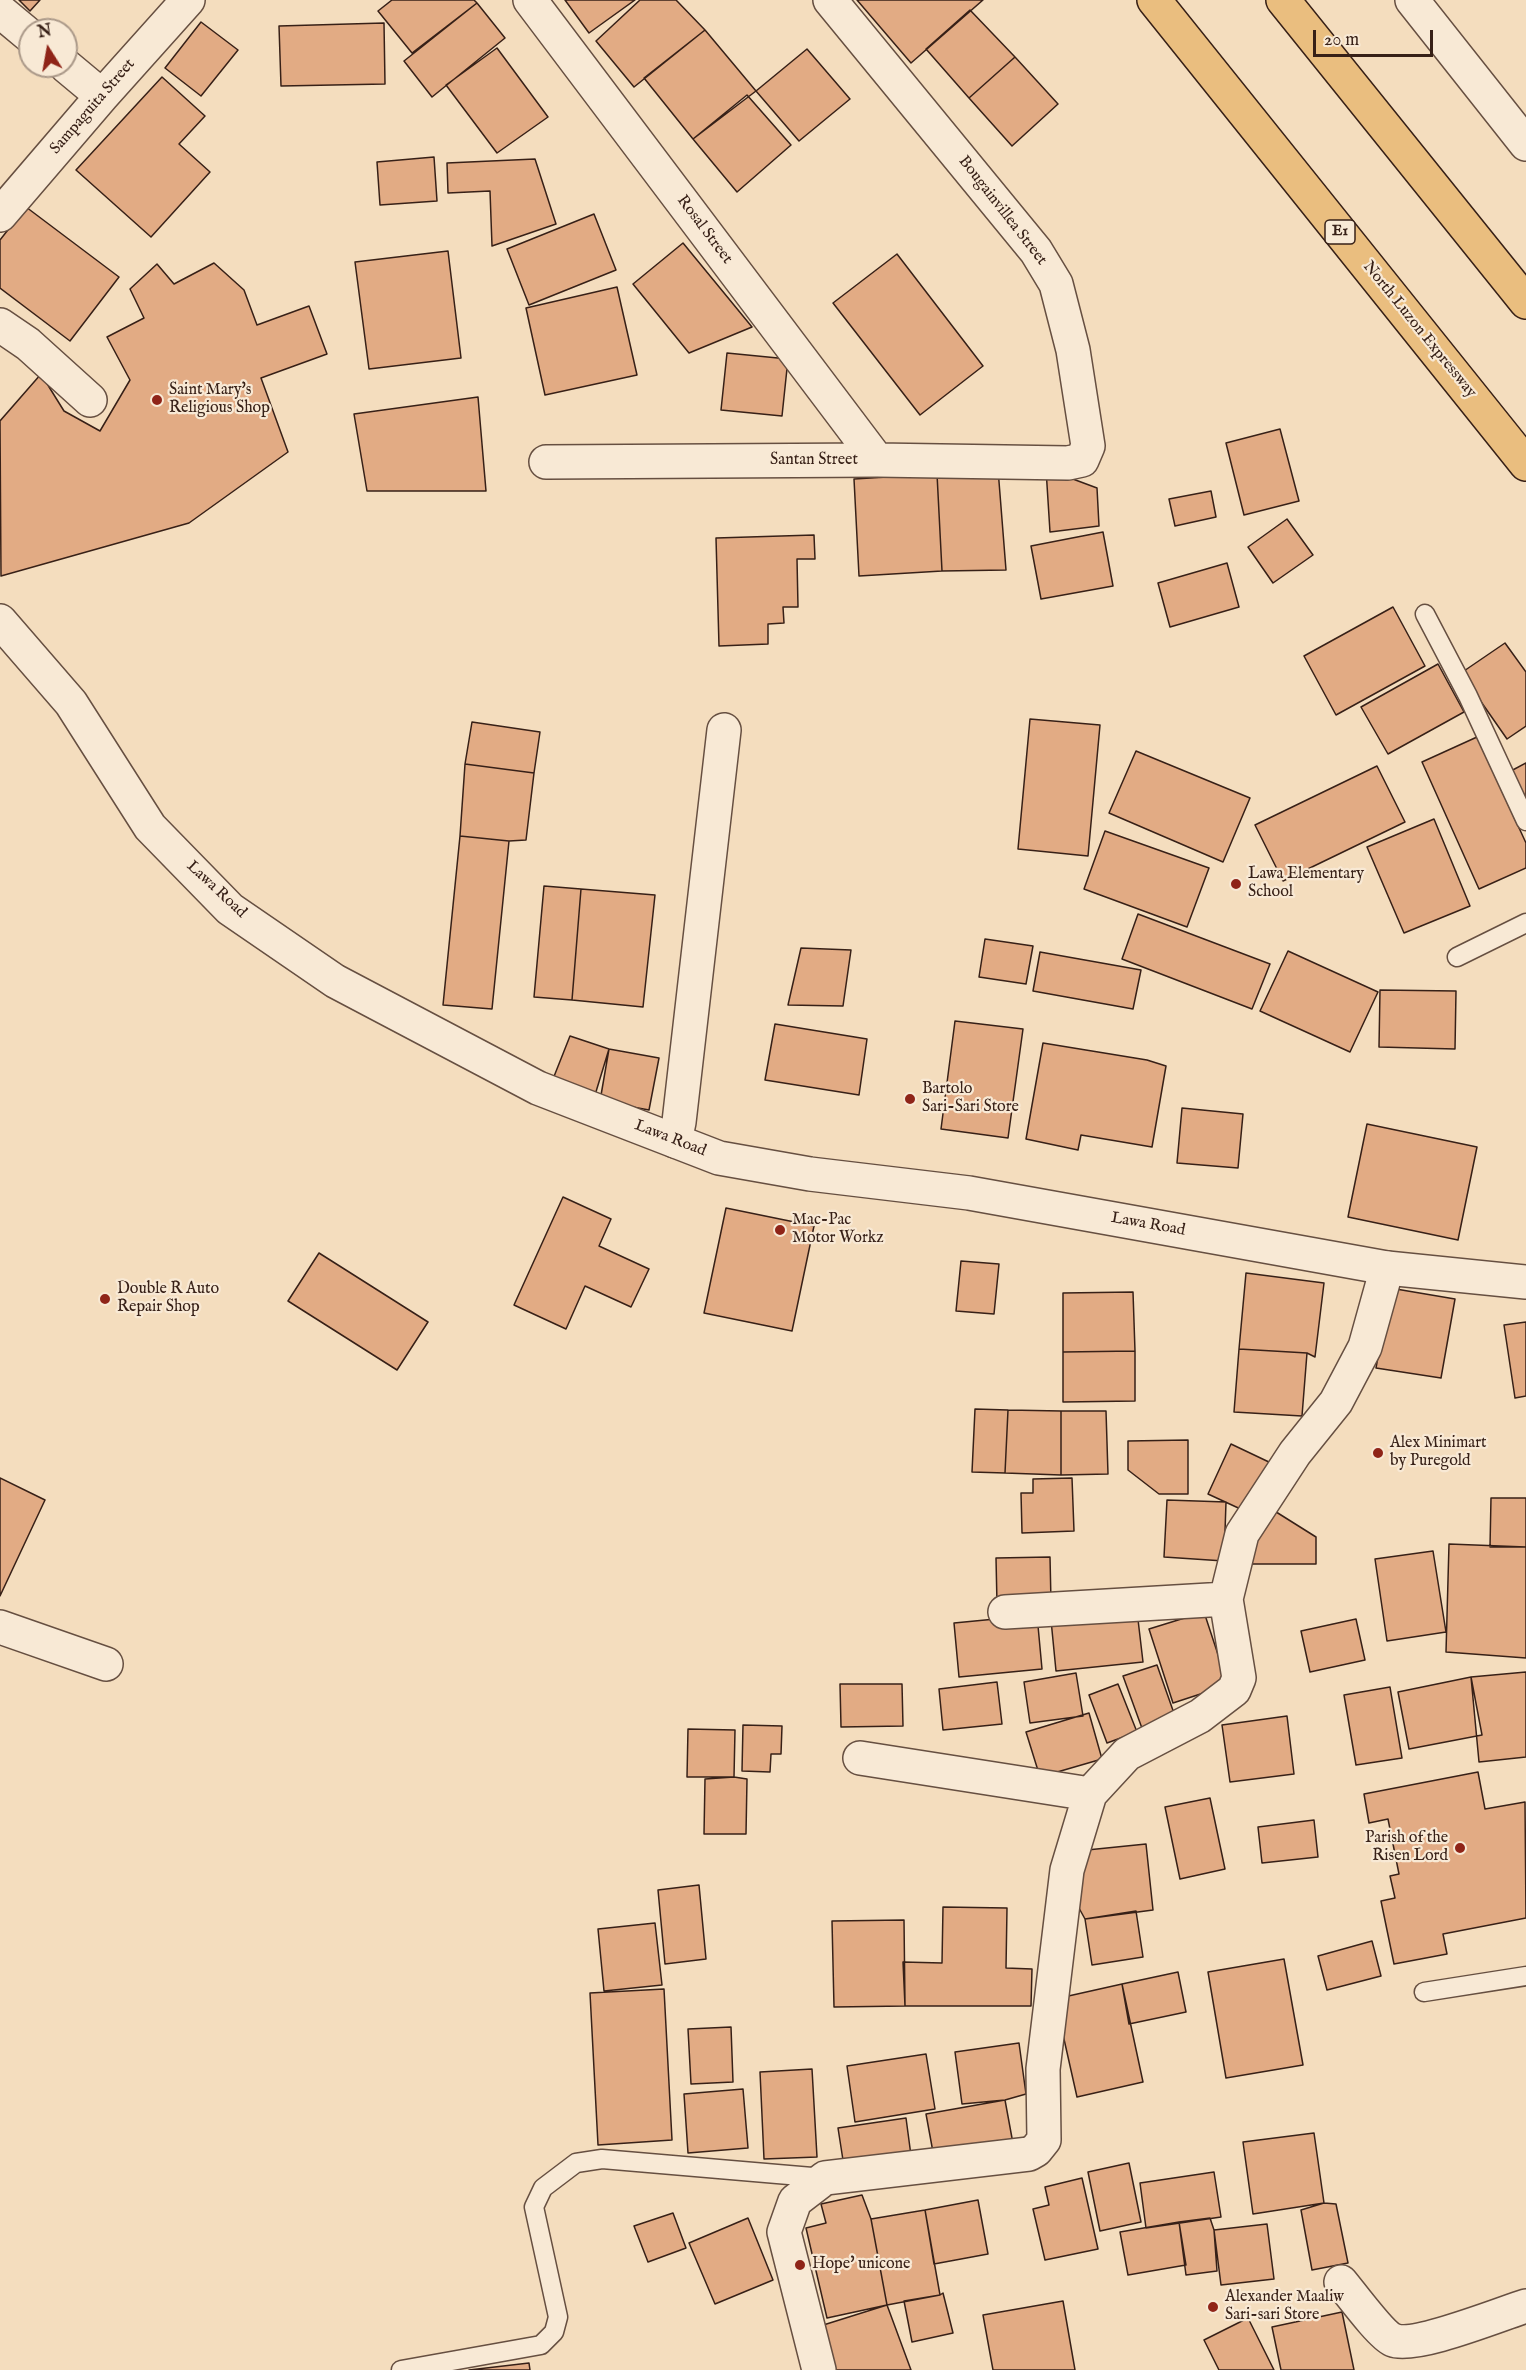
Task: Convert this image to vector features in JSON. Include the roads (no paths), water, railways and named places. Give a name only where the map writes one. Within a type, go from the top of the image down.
[{"type":"highway","name":"North Luzon Expressway","points":[[1154,0],[1526,464]]},
{"type":"highway","points":[[1283,0],[1526,302]]},
{"type":"street","name":"Sampaguita Street","points":[[0,214],[188,0]]},
{"type":"street","name":"Rosal Street","points":[[530,0],[877,460]]},
{"type":"street","name":"Bougainvillea Street","points":[[830,0],[1036,251],[1056,284],[1073,351],[1088,446],[1082,460]]},
{"type":"street","points":[[1412,0],[1526,144]]},
{"type":"street","points":[[0,11],[18,26]]},
{"type":"street","points":[[78,76],[102,96]]},
{"type":"street","points":[[0,325],[28,344],[90,400]]},
{"type":"street","name":"Santan Street","points":[[546,462],[877,460],[1068,463],[1082,460]]},
{"type":"street","name":"Lawa Road","points":[[0,621],[71,703],[150,826],[230,909],[335,981],[538,1088],[719,1158],[810,1174],[969,1193],[1387,1268],[1526,1282]]},
{"type":"street","points":[[675,1141],[724,730]]},
{"type":"street","points":[[819,2370],[784,2232],[795,2201],[825,2178],[1029,2154],[1036,2150],[1044,2140],[1043,2069],[1067,1870],[1090,1794],[1127,1754],[1200,1716],[1234,1690],[1239,1678],[1226,1599],[1242,1534],[1295,1453],[1336,1402],[1365,1347],[1387,1268]]},
{"type":"street","points":[[1005,1612],[1226,1599]]},
{"type":"street","points":[[0,1627],[106,1664]]},
{"type":"street","points":[[860,1758],[1090,1794]]},
{"type":"street","points":[[1341,2282],[1377,2325],[1393,2340],[1415,2342],[1526,2306]]},
{"type":"lane","points":[[1425,614],[1468,696],[1526,821]]},
{"type":"lane","points":[[1456,957],[1526,922]]},
{"type":"lane","points":[[1424,1992],[1526,1976]]},
{"type":"lane","points":[[401,2370],[541,2345],[554,2332],[558,2317],[534,2207],[543,2188],[576,2163],[602,2159],[825,2178]]},
{"type":"place","name":"Saint Mary's Religious Shop","points":[[157,400]]},
{"type":"place","name":"Lawa Elementary School","points":[[1236,884]]},
{"type":"place","name":"Bartolo Sari-Sari Store","points":[[910,1099]]},
{"type":"place","name":"Mac-Pac Motor Workz","points":[[780,1230]]},
{"type":"place","name":"Double R Auto Repair Shop","points":[[105,1299]]},
{"type":"place","name":"Alex Minimart by Puregold","points":[[1378,1453]]},
{"type":"place","name":"Parish of the Risen Lord","points":[[1460,1848]]},
{"type":"place","name":"Hope' unicone","points":[[800,2265]]},
{"type":"place","name":"Alexander Maaliw Sari-sari Store","points":[[1213,2307]]}]
